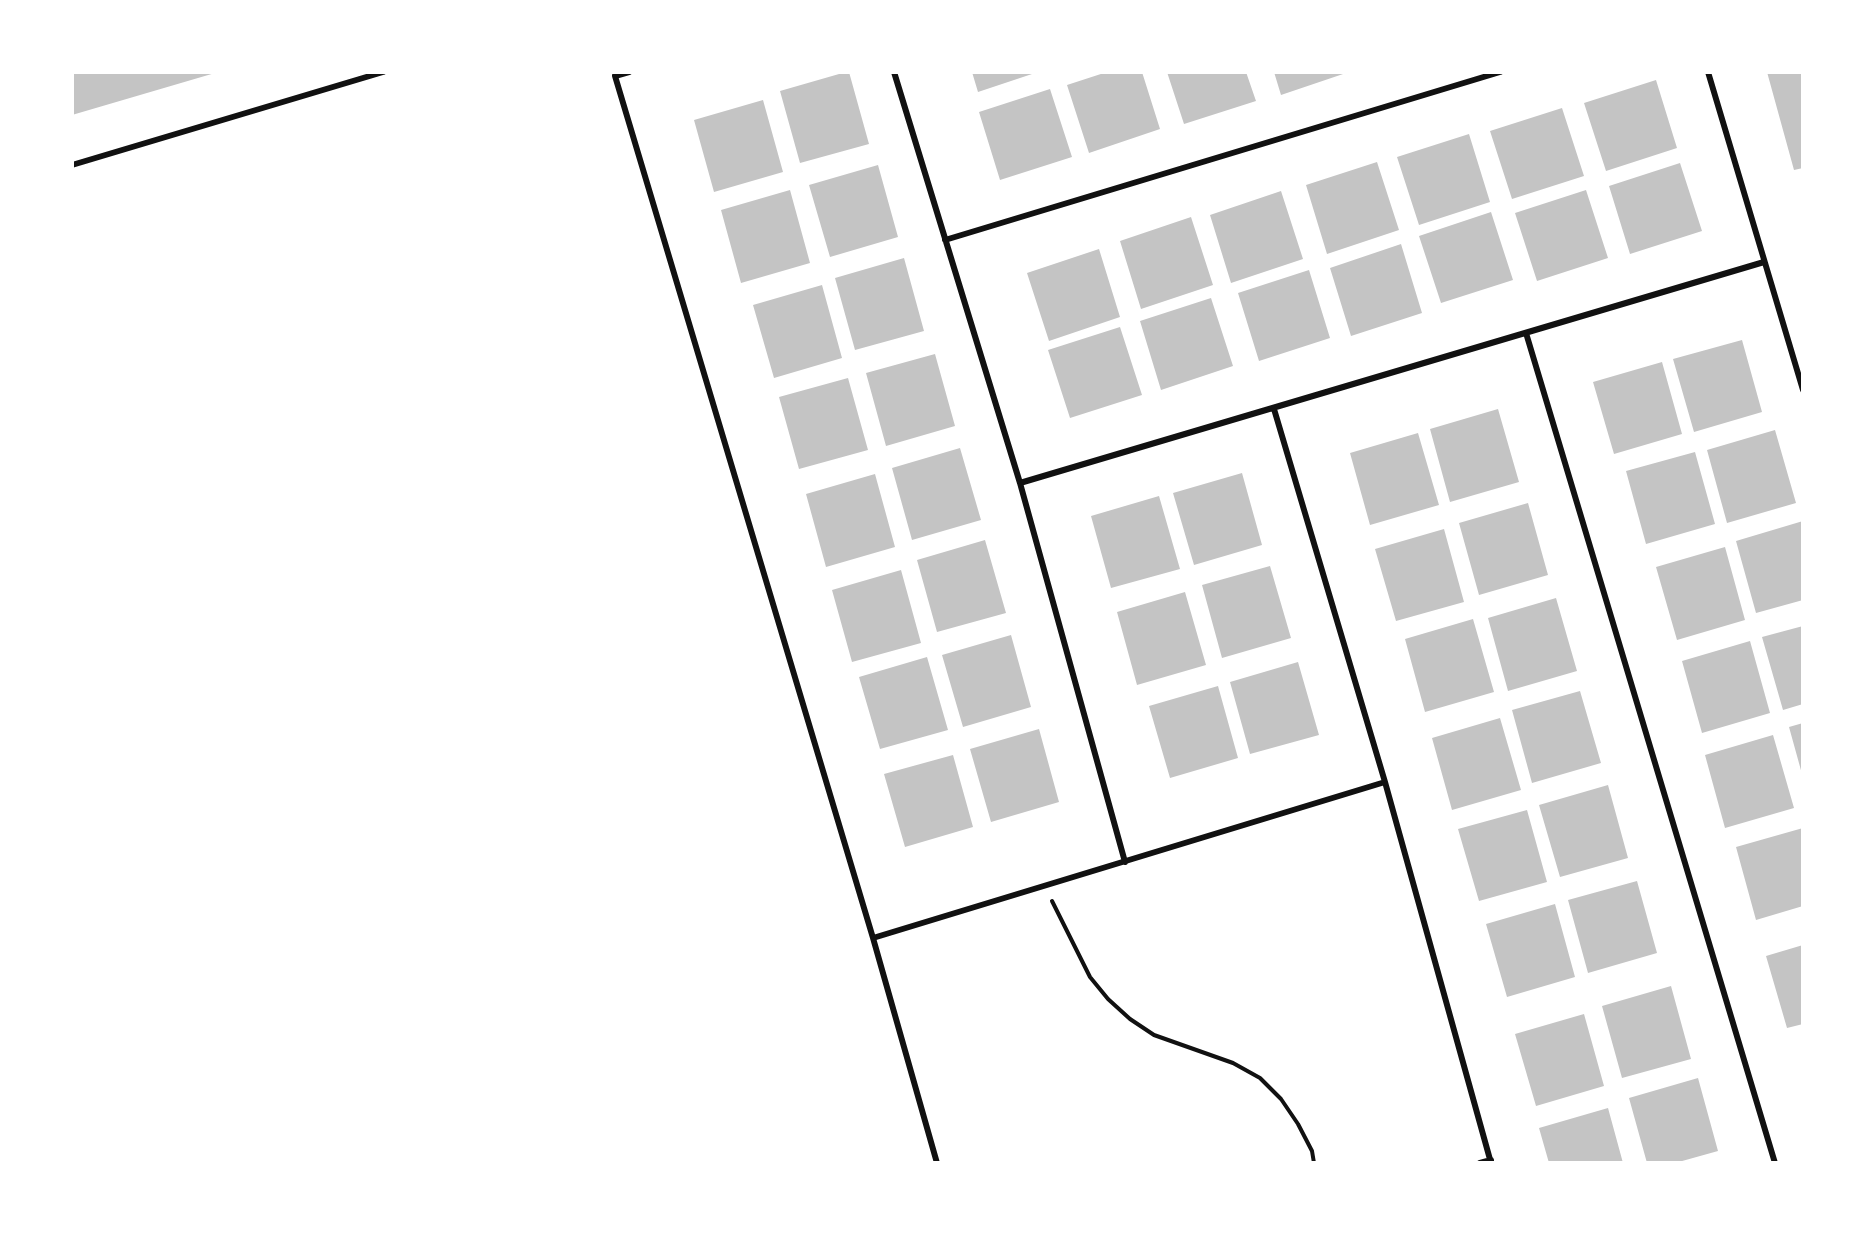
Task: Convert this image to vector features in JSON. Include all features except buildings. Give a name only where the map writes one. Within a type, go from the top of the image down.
[{"type":"street","points":[[72,165],[383,72]]},
{"type":"street","points":[[629,72],[615,76],[873,938],[937,1163]]},
{"type":"street","points":[[894,72],[1020,483],[1125,862]]},
{"type":"street","points":[[945,240],[1500,72]]},
{"type":"street","points":[[1708,72],[1803,390]]},
{"type":"street","points":[[1020,483],[1764,262]]},
{"type":"street","points":[[1526,333],[1774,1163]]},
{"type":"street","points":[[1274,409],[1385,782],[1491,1162],[1480,1163]]},
{"type":"street","points":[[873,938],[1385,782]]},
{"type":"path","points":[[1044,886],[1090,977],[1108,999],[1130,1019],[1154,1035],[1233,1063],[1260,1078],[1281,1099],[1298,1124],[1312,1151],[1314,1163]]}]
